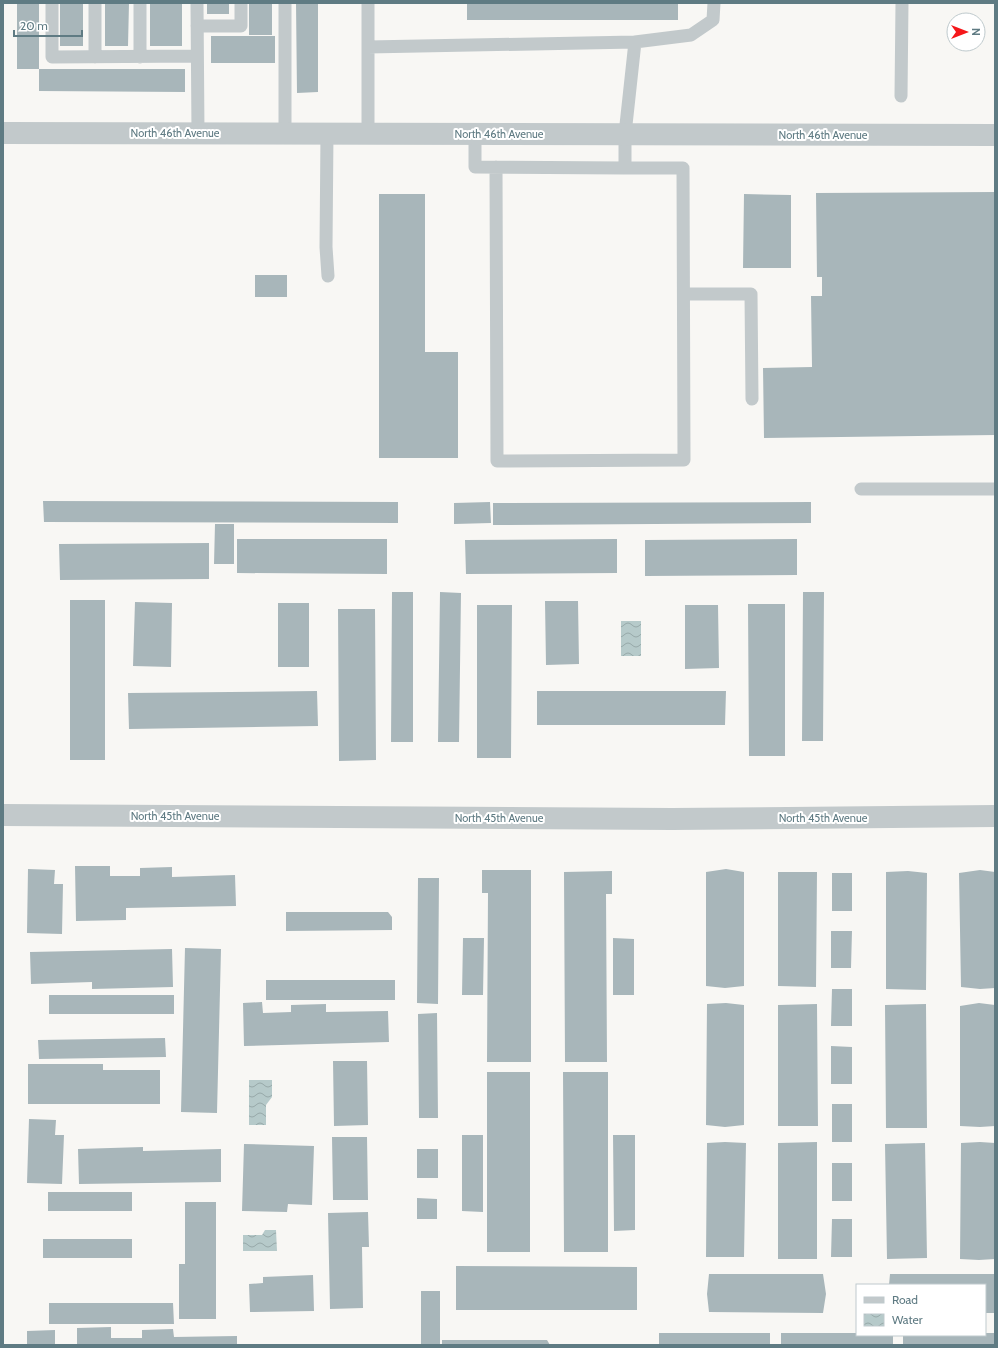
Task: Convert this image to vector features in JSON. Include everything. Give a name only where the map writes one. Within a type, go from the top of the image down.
[{"type":"street","name":"North 46th Avenue","points":[[3,133],[995,135]]},
{"type":"street","name":"North 45th Avenue","points":[[3,815],[672,818],[995,816]]},
{"type":"lane","points":[[52,3],[52,57],[197,56]]},
{"type":"lane","points":[[95,3],[95,57]]},
{"type":"lane","points":[[140,3],[140,57]]},
{"type":"lane","points":[[197,3],[198,133]]},
{"type":"lane","points":[[197,26],[241,26],[241,3]]},
{"type":"lane","points":[[285,3],[285,133]]},
{"type":"lane","points":[[368,3],[368,134]]},
{"type":"lane","points":[[368,47],[635,42],[691,35],[713,20],[714,3]]},
{"type":"lane","points":[[901,96],[902,3]]},
{"type":"lane","points":[[625,168],[625,134],[635,42]]},
{"type":"lane","points":[[327,133],[326,247],[328,276]]},
{"type":"lane","points":[[476,134],[476,167],[496,167],[625,168],[683,168],[684,460],[497,461],[496,167]]},
{"type":"lane","points":[[684,294],[752,294],[752,399]]},
{"type":"lane","points":[[861,489],[995,489]]},
{"type":"water","points":[[621,621],[641,621],[641,656],[621,656]]},
{"type":"water","points":[[249,1080],[272,1080],[272,1097],[266,1105],[266,1125],[249,1125]]},
{"type":"water","points":[[265,1230],[276,1230],[277,1251],[243,1251],[243,1235],[262,1235]]},
{"type":"building","points":[[17,3],[39,3],[39,69],[17,69]]},
{"type":"building","points":[[60,3],[83,3],[83,46],[60,46]]},
{"type":"building","points":[[105,3],[129,3],[128,46],[105,46]]},
{"type":"building","points":[[150,3],[182,3],[182,46],[150,46]]},
{"type":"building","points":[[207,3],[229,3],[229,14],[207,14]]},
{"type":"building","points":[[249,3],[272,3],[272,35],[249,35]]},
{"type":"building","points":[[296,3],[318,3],[318,92],[297,93]]},
{"type":"building","points":[[467,3],[678,3],[678,20],[467,20]]},
{"type":"building","points":[[211,36],[275,36],[275,63],[211,63]]},
{"type":"building","points":[[39,69],[185,69],[185,92],[39,91]]},
{"type":"building","points":[[995,192],[995,435],[764,438],[763,368],[812,367],[811,296],[822,296],[822,277],[817,277],[816,193]]},
{"type":"building","points":[[379,194],[425,194],[425,352],[458,352],[458,458],[379,458]]},
{"type":"building","points":[[744,194],[791,195],[791,268],[743,268]]},
{"type":"building","points":[[255,275],[287,275],[287,297],[255,297]]},
{"type":"building","points":[[43,501],[398,502],[398,523],[44,522]]},
{"type":"building","points":[[490,502],[491,523],[454,524],[454,503]]},
{"type":"building","points":[[811,502],[811,523],[493,525],[493,503]]},
{"type":"building","points":[[215,524],[234,524],[234,564],[214,564]]},
{"type":"building","points":[[237,539],[387,539],[387,574],[237,573]]},
{"type":"building","points":[[617,539],[617,573],[466,574],[465,540]]},
{"type":"building","points":[[797,539],[797,575],[645,576],[645,540]]},
{"type":"building","points":[[209,543],[209,579],[60,580],[59,544]]},
{"type":"building","points":[[392,592],[413,592],[413,742],[391,742]]},
{"type":"building","points":[[440,592],[461,593],[459,742],[438,742]]},
{"type":"building","points":[[803,592],[824,592],[823,741],[802,741]]},
{"type":"building","points":[[70,600],[105,600],[105,760],[70,760]]},
{"type":"building","points":[[545,601],[578,601],[579,664],[546,665]]},
{"type":"building","points":[[135,602],[172,603],[171,667],[133,666]]},
{"type":"building","points":[[278,603],[309,603],[309,667],[278,667]]},
{"type":"building","points":[[748,604],[785,604],[785,756],[749,756]]},
{"type":"building","points":[[477,605],[512,605],[511,758],[477,758]]},
{"type":"building","points":[[685,605],[718,605],[719,668],[685,669]]},
{"type":"building","points":[[338,609],[375,609],[376,760],[339,761]]},
{"type":"building","points":[[317,691],[318,726],[129,729],[128,693]]},
{"type":"building","points":[[537,691],[726,691],[725,725],[537,725]]},
{"type":"building","points":[[75,866],[110,866],[110,876],[140,876],[140,868],[172,867],[172,877],[235,875],[236,906],[126,908],[126,920],[76,921]]},
{"type":"building","points":[[28,869],[55,870],[54,884],[63,884],[62,934],[27,933]]},
{"type":"building","points":[[726,869],[744,872],[744,986],[725,988],[706,986],[706,872]]},
{"type":"building","points":[[482,870],[531,870],[531,1062],[487,1062],[488,893],[482,893]]},
{"type":"building","points":[[980,870],[995,872],[995,988],[980,989],[961,987],[959,873]]},
{"type":"building","points":[[612,871],[612,894],[606,894],[607,1062],[565,1062],[564,872]]},
{"type":"building","points":[[908,871],[927,873],[926,990],[886,989],[886,872]]},
{"type":"building","points":[[778,872],[817,872],[816,987],[778,986]]},
{"type":"building","points":[[832,873],[852,873],[852,911],[832,911]]},
{"type":"building","points":[[418,878],[439,878],[438,1004],[417,1003]]},
{"type":"building","points":[[286,912],[388,912],[392,917],[392,930],[286,931]]},
{"type":"building","points":[[831,931],[852,931],[851,968],[831,968]]},
{"type":"building","points":[[463,938],[484,938],[483,995],[462,995]]},
{"type":"building","points":[[613,938],[634,939],[634,995],[613,995]]},
{"type":"building","points":[[185,948],[221,949],[217,1113],[181,1112]]},
{"type":"building","points":[[172,949],[173,987],[92,989],[92,982],[31,984],[30,952]]},
{"type":"building","points":[[266,980],[395,980],[395,1000],[266,1000]]},
{"type":"building","points":[[832,989],[852,989],[852,1026],[831,1026]]},
{"type":"building","points":[[49,995],[174,995],[174,1014],[49,1014]]},
{"type":"building","points":[[262,1002],[263,1013],[291,1012],[291,1005],[326,1004],[326,1012],[388,1011],[389,1042],[244,1046],[243,1003]]},
{"type":"building","points":[[726,1003],[744,1005],[744,1125],[725,1127],[706,1125],[707,1004]]},
{"type":"building","points":[[979,1003],[995,1005],[995,1126],[960,1126],[960,1006]]},
{"type":"building","points":[[817,1004],[818,1126],[778,1126],[778,1005]]},
{"type":"building","points":[[926,1004],[927,1128],[886,1128],[885,1005]]},
{"type":"building","points":[[437,1013],[438,1118],[419,1118],[418,1014]]},
{"type":"building","points":[[165,1038],[166,1057],[39,1059],[38,1040]]},
{"type":"building","points":[[831,1046],[852,1047],[852,1084],[831,1084]]},
{"type":"building","points":[[333,1061],[367,1061],[368,1125],[334,1126]]},
{"type":"building","points":[[28,1064],[103,1064],[103,1070],[160,1070],[160,1104],[28,1104]]},
{"type":"building","points":[[487,1072],[530,1072],[530,1252],[487,1252]]},
{"type":"building","points":[[563,1072],[608,1072],[608,1252],[564,1252]]},
{"type":"building","points":[[832,1104],[852,1104],[852,1142],[832,1142]]},
{"type":"building","points":[[29,1119],[56,1120],[55,1135],[64,1135],[62,1184],[27,1183]]},
{"type":"building","points":[[462,1135],[483,1135],[483,1212],[462,1211]]},
{"type":"building","points":[[613,1135],[635,1135],[635,1230],[614,1231]]},
{"type":"building","points":[[332,1137],[367,1137],[368,1200],[333,1200]]},
{"type":"building","points":[[817,1142],[817,1259],[778,1259],[778,1143]]},
{"type":"building","points":[[707,1143],[746,1143],[744,1257],[706,1257]]},
{"type":"building","points":[[925,1143],[927,1258],[887,1259],[885,1144]]},
{"type":"building","points":[[961,1143],[995,1143],[995,1259],[960,1259]]},
{"type":"building","points":[[244,1144],[314,1146],[312,1205],[288,1204],[287,1212],[242,1211]]},
{"type":"building","points":[[143,1147],[143,1151],[221,1149],[221,1182],[79,1184],[78,1149]]},
{"type":"building","points":[[417,1149],[438,1149],[438,1178],[417,1178]]},
{"type":"building","points":[[832,1163],[852,1163],[852,1201],[832,1201]]},
{"type":"building","points":[[48,1192],[132,1192],[132,1211],[48,1211]]},
{"type":"building","points":[[417,1198],[437,1199],[437,1219],[417,1219]]},
{"type":"building","points":[[185,1202],[216,1202],[216,1319],[179,1319],[179,1264],[185,1264]]},
{"type":"building","points":[[368,1212],[369,1247],[362,1247],[363,1308],[330,1309],[328,1213]]},
{"type":"building","points":[[832,1219],[852,1219],[852,1257],[831,1257]]},
{"type":"building","points":[[43,1239],[132,1239],[132,1258],[43,1258]]},
{"type":"building","points":[[456,1266],[637,1267],[637,1310],[456,1310]]},
{"type":"building","points":[[709,1274],[823,1274],[826,1294],[823,1313],[709,1312],[707,1294]]},
{"type":"building","points":[[890,1274],[995,1274],[995,1313],[986,1313],[986,1284],[889,1284]]},
{"type":"building","points":[[313,1275],[314,1311],[250,1312],[249,1284],[263,1283],[263,1277]]},
{"type":"building","points":[[421,1291],[440,1291],[440,1345],[421,1345]]},
{"type":"building","points":[[49,1303],[173,1303],[174,1324],[49,1324]]},
{"type":"building","points":[[111,1327],[111,1338],[142,1338],[142,1330],[173,1329],[174,1337],[237,1336],[237,1345],[77,1345],[77,1328]]},
{"type":"building","points":[[55,1330],[55,1345],[27,1345],[27,1331]]},
{"type":"building","points":[[659,1333],[770,1333],[770,1345],[659,1345]]},
{"type":"building","points":[[781,1333],[856,1333],[856,1336],[893,1336],[893,1345],[781,1345]]},
{"type":"building","points":[[986,1333],[995,1333],[995,1345],[903,1345],[903,1336],[986,1336]]},
{"type":"building","points":[[442,1340],[547,1340],[550,1345],[442,1345]]}]
